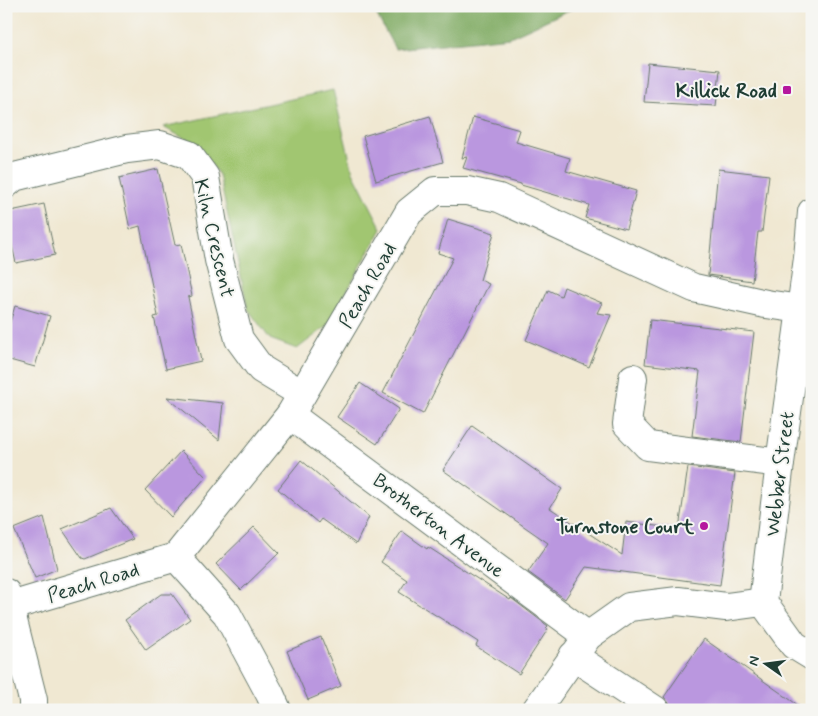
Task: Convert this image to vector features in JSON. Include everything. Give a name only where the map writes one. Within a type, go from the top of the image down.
[{"type":"street","name":"Kiln Crescent","points":[[6,184],[14,177],[127,149],[160,145],[189,155],[205,177],[219,260],[239,339],[261,369],[296,404]]},
{"type":"street","name":"Peach Road","points":[[8,600],[176,557],[296,404],[409,212],[435,191],[467,191],[499,198],[694,288],[766,304],[801,309]]},
{"type":"street","name":"Webber Street","points":[[763,602],[801,309],[810,258],[812,212]]},
{"type":"street","points":[[633,378],[627,424],[648,446],[780,463]]},
{"type":"street","name":"Brotherton Avenue","points":[[296,404],[655,710]]},
{"type":"street","points":[[176,557],[227,614],[277,710]]},
{"type":"street","points":[[8,600],[33,700],[33,710]]},
{"type":"street","points":[[536,710],[580,646],[629,607],[678,601],[726,607],[763,602],[794,644],[812,656]]},
{"type":"green space","points":[[372,6],[578,6],[510,37],[395,49]]},
{"type":"green space","points":[[333,90],[353,172],[382,229],[327,326],[297,349],[270,339],[248,309],[219,175],[197,145],[163,127]]},
{"type":"building","points":[[648,63],[720,70],[716,106],[644,102]]},
{"type":"building","points":[[430,116],[443,162],[376,181],[363,136]]},
{"type":"building","points":[[473,117],[520,130],[516,142],[570,158],[566,171],[636,191],[626,229],[585,218],[589,205],[463,168],[467,157],[462,158]]},
{"type":"building","points":[[158,169],[175,245],[181,244],[192,296],[188,297],[201,361],[166,369],[154,317],[158,316],[140,226],[130,229],[119,178]]},
{"type":"building","points":[[718,169],[769,175],[762,232],[758,232],[752,281],[708,275]]},
{"type":"building","points":[[44,204],[55,255],[16,263],[6,212]]},
{"type":"building","points":[[448,219],[494,233],[480,280],[489,284],[423,414],[383,393],[453,258],[438,253]]},
{"type":"building","points":[[564,287],[602,303],[597,313],[611,315],[589,367],[526,340],[548,290],[561,296]]},
{"type":"building","points":[[15,306],[50,316],[35,367],[6,359],[6,335]]},
{"type":"building","points":[[650,320],[754,332],[741,442],[692,436],[700,371],[645,364]]},
{"type":"building","points":[[360,383],[399,409],[377,444],[337,417]]},
{"type":"building","points":[[167,397],[223,403],[219,440]]},
{"type":"building","points":[[472,426],[562,489],[550,508],[622,555],[626,522],[679,529],[688,467],[735,473],[720,585],[586,567],[565,599],[528,572],[548,543],[443,470]]},
{"type":"building","points":[[181,451],[206,477],[171,517],[145,490]]},
{"type":"building","points":[[301,460],[369,517],[356,544],[321,519],[318,523],[278,489]]},
{"type":"building","points":[[111,508],[133,539],[85,559],[82,558],[62,529]]},
{"type":"building","points":[[44,517],[57,569],[35,578],[14,529]]},
{"type":"building","points":[[254,527],[279,553],[241,590],[216,564]]},
{"type":"building","points":[[402,531],[427,549],[428,547],[510,600],[511,598],[548,626],[546,628],[548,629],[519,674],[476,646],[478,642],[399,592],[407,580],[381,562]]},
{"type":"building","points":[[161,594],[172,594],[190,619],[146,650],[125,620]]},
{"type":"building","points":[[321,637],[341,686],[308,700],[287,651]]},
{"type":"building","points":[[704,639],[805,710],[670,710],[669,703],[664,697]]},
{"type":"place","name":"Killick Road","points":[[787,90]]},
{"type":"place","name":"Turnstone Court","points":[[704,526]]}]
